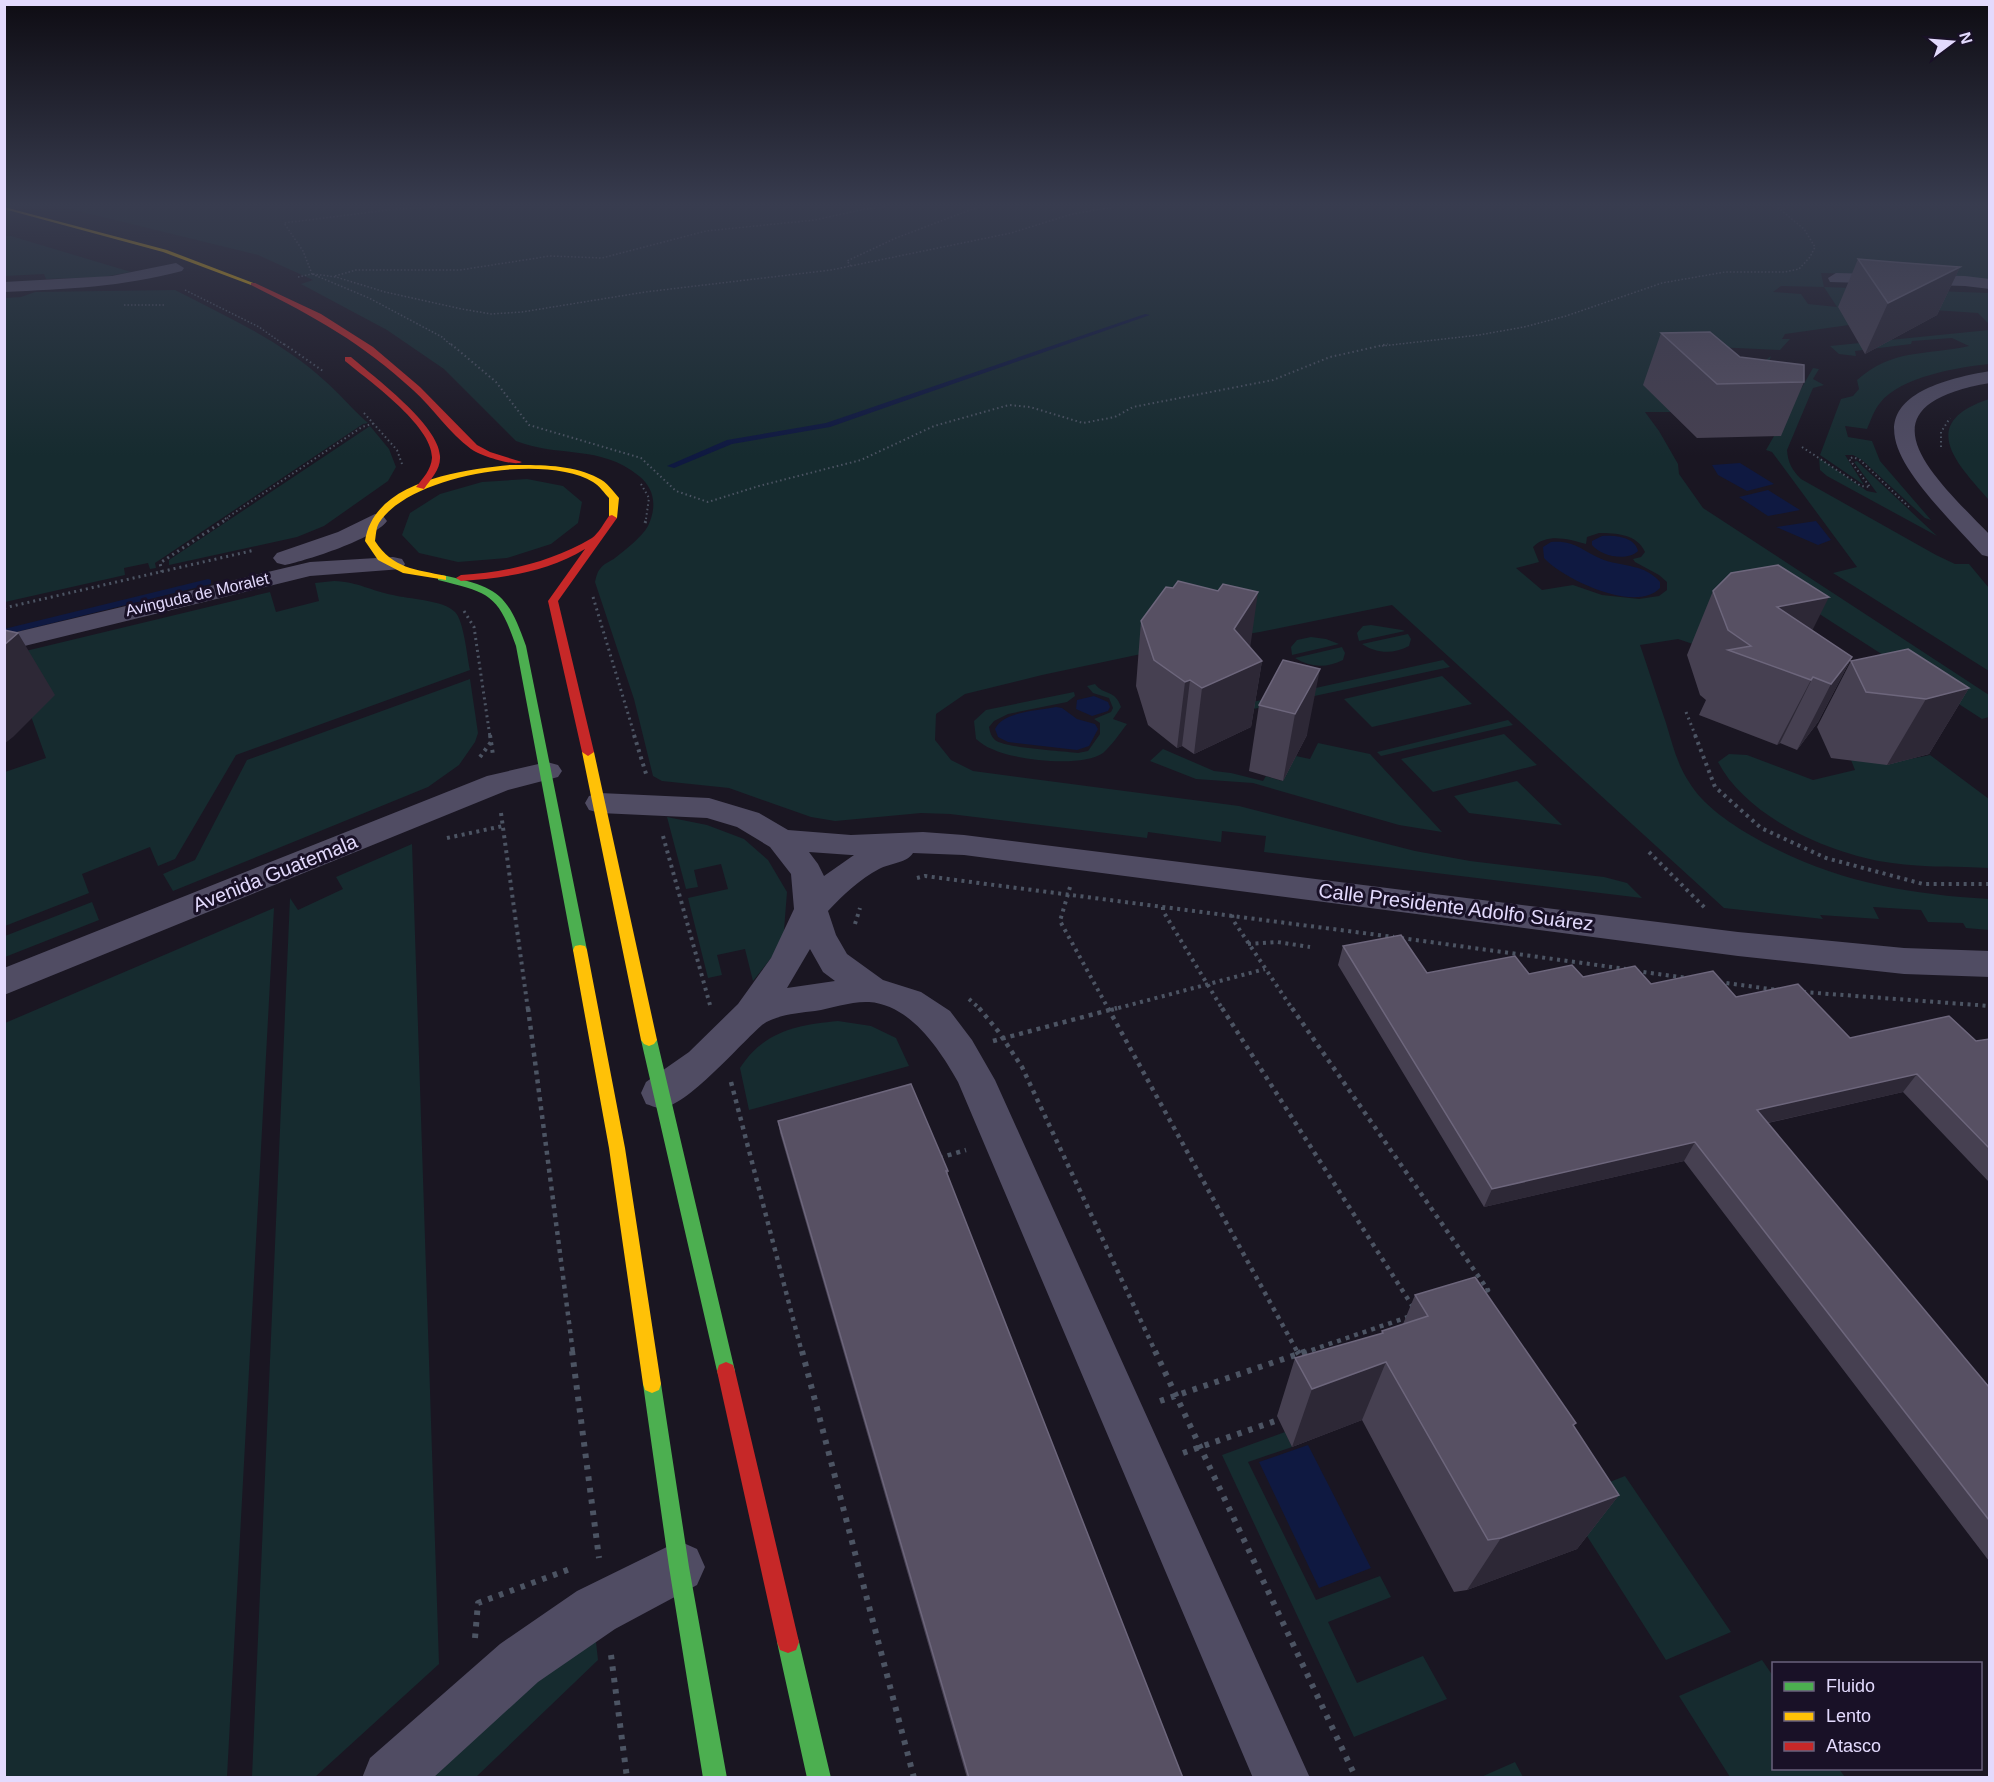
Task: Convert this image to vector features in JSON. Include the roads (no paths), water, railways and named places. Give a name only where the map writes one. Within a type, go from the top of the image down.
[{"type":"main road","points":[[229,290],[241,295]]},
{"type":"main road","points":[[265,290],[319,316],[374,352],[418,390],[470,443],[484,452],[531,465],[570,470],[587,475],[606,486],[615,500],[614,516],[553,601],[600,803],[660,1093],[819,1778]]},
{"type":"main road","points":[[338,352],[410,414],[433,440],[436,453],[435,467],[421,487]]},
{"type":"main road","points":[[531,465],[494,467],[465,473],[421,487],[393,503],[375,521],[370,541],[381,558],[407,571],[489,590],[509,611],[521,646],[547,771],[617,1148],[679,1567],[715,1778]]},
{"type":"main road","points":[[444,578],[480,578],[518,572],[553,562],[582,548],[603,533]]},
{"type":"street","points":[[1989,377],[1954,384],[1928,395],[1911,408],[1902,434],[1908,453],[1924,475],[1989,550]]},
{"type":"street","name":"Avinguda de Moralet","points":[[4,622],[164,577],[275,560],[328,545],[375,521]]},
{"type":"street","name":"Avinguda de Moralet","points":[[4,642],[310,568],[393,564]]},
{"type":"street","name":"Avenida Guatemala","points":[[4,982],[498,783],[547,771]]},
{"type":"street","points":[[600,803],[709,808],[748,820],[781,840],[807,872],[811,909],[819,935],[835,963],[870,989],[908,1001],[937,1021],[959,1050],[976,1080],[1282,1778]]},
{"type":"street","name":"Calle Presidente Adolfo Suárez","points":[[781,840],[851,845],[923,842],[1078,859],[1738,944],[1904,961],[1989,964]]},
{"type":"street","points":[[660,1093],[702,1062],[751,1014],[786,963],[811,909],[836,884],[868,861],[923,842]]},
{"type":"street","points":[[751,1014],[785,1002],[870,989]]},
{"type":"street","points":[[390,1778],[519,1663],[604,1605],[679,1567]]},
{"type":"water","points":[[1740,463],[1774,484],[1747,491],[1718,475],[1712,465]]},
{"type":"water","points":[[1768,490],[1800,510],[1768,516],[1739,497]]},
{"type":"water","points":[[1816,521],[1831,540],[1818,545],[1776,527]]},
{"type":"water","points":[[1602,536],[1629,540],[1638,551],[1621,557],[1607,555],[1592,545],[1592,541]]},
{"type":"water","points":[[1551,542],[1567,543],[1604,560],[1641,569],[1660,582],[1660,588],[1649,595],[1634,597],[1600,591],[1583,584],[1544,558],[1543,547]]},
{"type":"water","points":[[1094,696],[1108,702],[1110,707],[1108,711],[1092,716],[1076,709],[1077,700]]},
{"type":"water","points":[[1056,707],[1062,708],[1077,719],[1095,724],[1098,729],[1089,746],[1077,750],[1008,742],[998,737],[995,729],[1005,719],[1013,715]]},
{"type":"water","points":[[1308,1445],[1371,1568],[1319,1588],[1259,1462]]},
{"type":"waterway","points":[[671,466],[730,442],[827,425],[1147,315]]},
{"type":"waterway","points":[[4,632],[208,582]]}]
